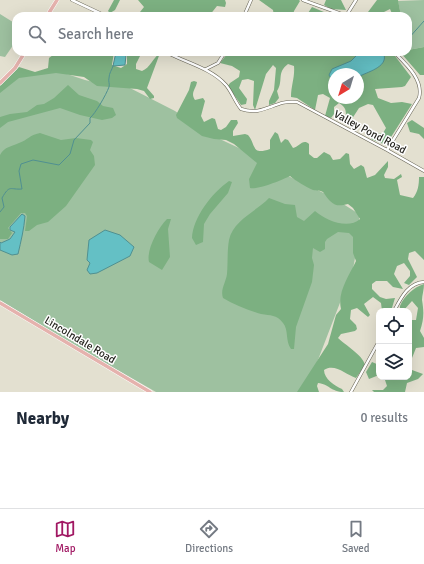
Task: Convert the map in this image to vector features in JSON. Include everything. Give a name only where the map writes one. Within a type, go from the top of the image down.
[{"type":"main road","points":[[48,12],[56,0]]},
{"type":"main road","points":[[0,83],[15,68],[23,56]]},
{"type":"main road","name":"Lincolndale Road","points":[[0,303],[150,392]]},
{"type":"street","points":[[72,0],[98,12]]},
{"type":"street","points":[[246,12],[252,0]]},
{"type":"street","points":[[303,0],[336,12]]},
{"type":"street","points":[[349,12],[356,0]]},
{"type":"street","name":"Valley Pond Road","points":[[174,56],[196,67],[206,70],[225,84],[241,109],[259,112],[283,102],[297,102],[387,150],[424,172]]},
{"type":"street","points":[[206,70],[218,63],[222,56]]},
{"type":"street","points":[[387,150],[419,98],[421,90],[420,84],[415,76],[398,56]]},
{"type":"street","points":[[396,308],[408,289],[416,284],[424,282]]},
{"type":"street","points":[[351,392],[377,344]]},
{"type":"green space","points":[[114,0],[120,0],[115,10],[112,12],[108,11]]},
{"type":"green space","points":[[138,0],[225,0],[226,3],[225,7],[217,6],[212,12],[140,12],[144,7]]},
{"type":"green space","points":[[259,0],[300,1],[294,12],[273,12],[273,10]]},
{"type":"green space","points":[[326,0],[341,0],[346,10],[331,9],[324,5]]},
{"type":"green space","points":[[377,0],[398,0],[400,12],[391,12],[390,9],[384,12],[368,12]]},
{"type":"green space","points":[[424,0],[424,47],[412,49],[412,12],[400,12],[398,1]]},
{"type":"green space","points":[[312,7],[324,12],[309,12]]},
{"type":"green space","points":[[0,14],[12,22],[12,47],[5,57],[0,56]]},
{"type":"green space","points":[[424,47],[424,75],[420,75],[403,56],[412,56],[412,49]]},
{"type":"green space","points":[[52,56],[113,56],[112,65],[121,68],[127,64],[127,56],[140,56],[136,64],[136,69],[142,71],[147,68],[157,56],[159,56],[147,88],[154,98],[150,99],[144,91],[137,89],[97,86],[84,77],[56,73],[19,78],[0,93],[0,86],[19,67],[35,72],[48,68],[49,58]]},
{"type":"green space","points":[[225,56],[395,56],[411,77],[405,86],[402,87],[375,89],[378,98],[391,103],[402,102],[412,104],[386,145],[371,139],[372,135],[383,133],[386,128],[373,105],[368,104],[359,108],[348,125],[345,123],[345,109],[340,104],[364,104],[364,68],[328,68],[328,97],[323,94],[318,95],[315,110],[297,98],[291,97],[294,66],[288,64],[284,67],[281,74],[280,84],[277,91],[279,98],[275,103],[269,105],[269,101],[274,90],[276,68],[273,65],[266,74],[255,110],[253,105],[254,81],[248,79],[242,80],[239,88],[247,99],[246,104],[241,105],[228,86],[239,77],[240,71],[232,66],[220,63]]},
{"type":"green space","points":[[58,71],[85,80],[116,87],[126,86],[175,111],[207,133],[241,149],[263,164],[332,197],[359,214],[359,236],[353,269],[316,365],[298,392],[156,392],[65,340],[0,300],[0,90],[21,73]]},
{"type":"green space","points":[[191,82],[197,82],[193,93],[195,100],[203,98],[205,101],[201,116],[204,122],[212,118],[215,119],[218,129],[221,130],[226,127],[231,120],[237,120],[238,123],[233,131],[233,136],[248,135],[257,150],[264,151],[270,149],[270,140],[275,132],[278,134],[281,143],[285,139],[288,140],[293,148],[303,142],[307,142],[309,144],[309,154],[314,158],[317,158],[324,152],[330,155],[333,160],[340,159],[346,153],[349,154],[350,164],[354,169],[361,165],[364,167],[367,178],[375,175],[388,161],[388,167],[384,175],[385,178],[394,179],[401,174],[402,177],[397,180],[400,195],[413,198],[418,188],[419,177],[424,177],[424,260],[415,251],[409,253],[408,259],[417,277],[409,285],[404,283],[410,276],[410,271],[404,263],[397,266],[394,274],[403,289],[393,287],[387,281],[376,281],[372,284],[372,289],[380,297],[386,299],[395,298],[392,308],[382,308],[381,303],[373,297],[364,304],[370,315],[368,317],[357,308],[351,310],[350,319],[356,325],[357,329],[355,331],[341,334],[338,338],[364,361],[365,365],[356,378],[340,370],[332,368],[324,370],[324,373],[328,379],[344,392],[336,391],[318,383],[317,386],[319,392],[297,392],[328,344],[336,315],[341,309],[340,303],[342,290],[356,261],[353,253],[353,237],[349,233],[338,232],[327,239],[325,242],[325,249],[320,252],[313,248],[312,258],[314,265],[312,282],[296,327],[294,349],[291,349],[289,346],[285,326],[278,318],[261,314],[236,305],[223,298],[222,292],[227,274],[228,244],[231,233],[240,221],[269,198],[285,204],[295,205],[297,217],[304,221],[315,211],[325,218],[343,224],[349,224],[360,219],[353,208],[348,204],[333,204],[323,192],[310,189],[290,176],[264,186],[250,188],[249,179],[257,163],[234,144],[226,140],[202,136],[177,118],[176,115],[189,90]]},
{"type":"green space","points":[[68,85],[79,95],[97,101],[103,106],[113,108],[116,115],[112,118],[102,120],[80,115],[60,108],[8,122],[0,128],[0,117],[27,112],[37,105],[44,104],[54,98]]},
{"type":"green space","points":[[328,104],[338,104],[334,107],[334,114],[331,118],[325,116]]},
{"type":"green space","points":[[412,120],[424,128],[424,139],[419,134],[410,132],[407,123]]},
{"type":"green space","points":[[40,133],[61,140],[76,138],[91,140],[93,142],[90,150],[94,156],[95,165],[66,206],[48,222],[37,225],[29,231],[25,231],[27,216],[25,213],[21,213],[8,228],[12,233],[8,239],[0,239],[0,155],[6,148]]},
{"type":"green space","points":[[229,181],[232,182],[228,193],[210,214],[204,224],[203,242],[196,245],[192,238],[193,230],[204,206],[216,192]]},
{"type":"green space","points":[[167,219],[171,219],[168,229],[170,257],[162,270],[149,262],[149,251],[160,228]]},
{"type":"green space","points":[[424,284],[422,300],[423,316],[420,331],[424,338],[424,347],[416,348],[412,358],[412,320],[416,320],[418,308],[412,301],[406,308],[400,308],[400,306],[410,292]]},
{"type":"green space","points":[[372,362],[376,364],[376,376],[369,379],[366,372]]},
{"type":"green space","points":[[412,370],[423,374],[418,379],[407,383],[405,392],[374,392],[372,390],[383,390],[387,386],[385,380],[412,380]]},
{"type":"water","points":[[115,56],[126,56],[125,65],[113,66]]},
{"type":"water","points":[[356,56],[384,56],[384,61],[378,67],[364,74],[364,68],[334,68],[351,61]]},
{"type":"water","points":[[22,214],[25,216],[25,221],[18,254],[12,255],[0,250],[0,242],[1,243],[10,239],[15,232],[10,230],[10,227]]},
{"type":"water","points":[[105,230],[120,235],[134,247],[130,256],[97,273],[90,274],[87,270],[90,263],[87,260],[89,240]]},
{"type":"waterway","points":[[412,34],[424,21]]},
{"type":"waterway","points":[[0,212],[4,207],[2,198],[7,191],[9,189],[22,189],[19,171],[21,164],[33,160],[59,165],[70,154],[74,140],[90,123],[90,118],[108,90],[109,75],[113,66]]}]
